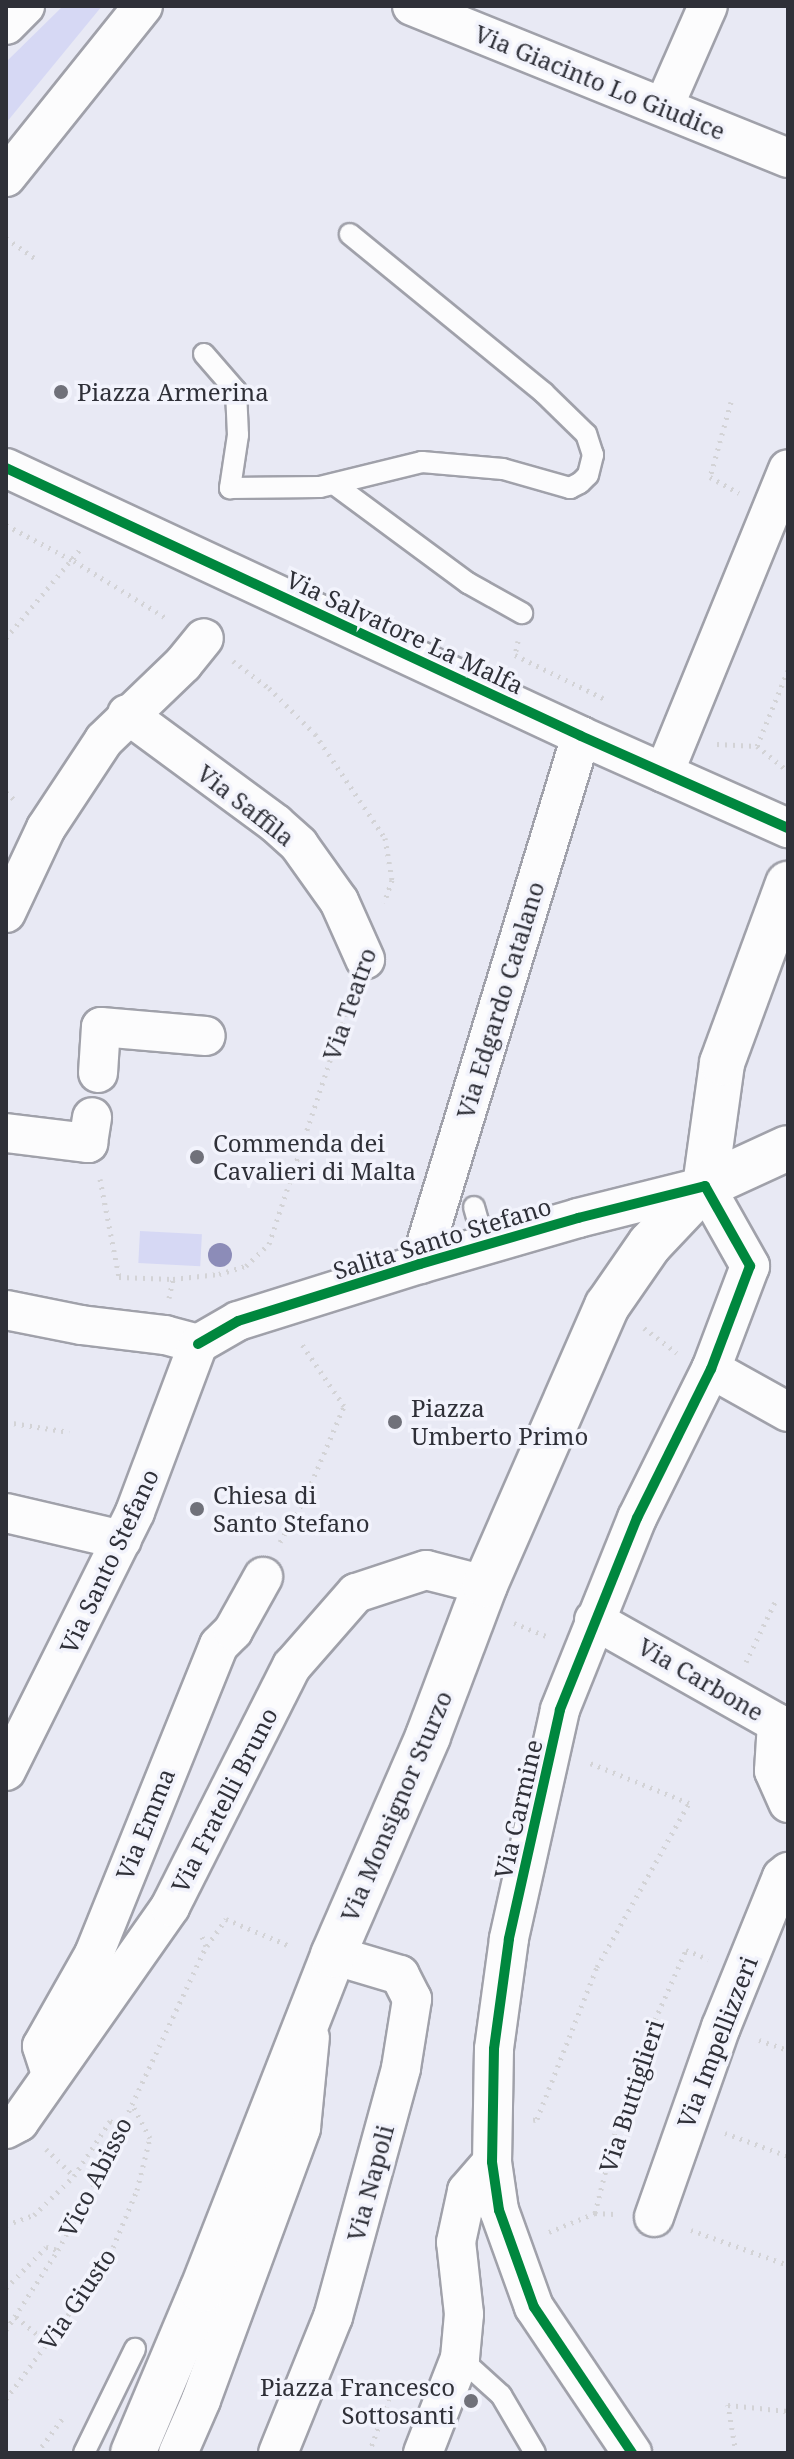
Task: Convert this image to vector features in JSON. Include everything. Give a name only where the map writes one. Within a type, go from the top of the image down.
[{"type":"main road","points":[[705,1186],[722,1063],[788,884]]},
{"type":"main road","points":[[705,1186],[788,1148]]},
{"type":"main road","name":"Via Monsignor Sturzo","points":[[133,2453],[312,2014],[333,1955],[428,1736],[480,1597],[607,1306],[650,1244],[705,1186]]},
{"type":"street","points":[[6,25],[25,6]]},
{"type":"street","points":[[6,177],[143,6]]},
{"type":"street","name":"Via Giacinto Lo Giudice","points":[[412,6],[788,158]]},
{"type":"street","points":[[664,106],[708,6]]},
{"type":"street","name":"Via Salvatore La Malfa","points":[[6,468],[581,736],[788,828]]},
{"type":"street","points":[[664,773],[788,469]]},
{"type":"street","points":[[6,913],[46,828],[104,740],[127,714],[183,664],[204,638]]},
{"type":"street","name":"Via Saffila","points":[[127,714],[276,824],[299,845],[339,901],[365,959]]},
{"type":"street","name":"Via Edgardo Catalano","points":[[420,1264],[457,1181],[581,736]]},
{"type":"street","points":[[98,1073],[101,1027],[206,1036]]},
{"type":"street","points":[[6,1133],[90,1130]]},
{"type":"street","name":"Salita Santo Stefano","points":[[198,1344],[238,1321],[420,1264],[578,1218],[705,1186]]},
{"type":"street","name":"Via Carmine","points":[[632,2453],[534,2307],[499,2210],[492,2146],[494,2049],[509,1939],[560,1710],[637,1518],[711,1369],[750,1266],[705,1186]]},
{"type":"street","points":[[6,1310],[81,1325],[165,1335],[198,1344]]},
{"type":"street","name":"Via Santo Stefano","points":[[6,1771],[122,1540],[160,1452],[198,1344]]},
{"type":"street","points":[[711,1369],[788,1412]]},
{"type":"street","points":[[6,1513],[122,1540]]},
{"type":"street","name":"Via Fratelli Bruno","points":[[13,2126],[170,1907],[292,1666],[356,1593],[426,1570],[480,1597]]},
{"type":"street","name":"Via Emma","points":[[51,2075],[42,2046],[94,1954],[219,1645],[233,1631],[263,1577]]},
{"type":"street","name":"Via Carbone","points":[[588,1635],[730,1695],[777,1723],[774,1771],[788,1803]]},
{"type":"street","name":"Via Impellizzeri","points":[[654,2217],[686,2119],[782,1877],[788,1872]]},
{"type":"street","name":"Via Napoli","points":[[278,2453],[333,2317],[401,2068],[412,1999],[400,1975],[333,1955]]},
{"type":"street","points":[[178,2453],[201,2400],[301,2128],[312,2014]]},
{"type":"street","points":[[423,2453],[460,2358],[464,2314],[456,2242],[467,2191],[492,2146]]},
{"type":"lane","points":[[204,354],[236,391],[238,435],[230,488],[334,484],[422,462],[503,469],[570,488],[588,475],[593,455],[586,434],[544,393],[350,234]]},
{"type":"lane","points":[[334,484],[468,583],[522,613]]},
{"type":"lane","points":[[474,1207],[485,1246]]},
{"type":"lane","points":[[84,2453],[135,2349]]},
{"type":"lane","points":[[460,2358],[501,2395],[535,2453]]},
{"type":"path","points":[[6,238],[38,260]]},
{"type":"path","points":[[730,489],[710,477],[731,402]]},
{"type":"path","points":[[6,638],[74,561],[103,511]]},
{"type":"path","points":[[522,613],[515,655],[619,706]]},
{"type":"path","points":[[757,746],[788,771]]},
{"type":"path","points":[[263,1577],[305,1498],[344,1406],[295,1334],[294,1304]]},
{"type":"path","points":[[607,1306],[632,1318],[668,1348],[711,1369]]},
{"type":"path","points":[[6,1422],[69,1432]]},
{"type":"path","points":[[480,1597],[588,1635]]},
{"type":"path","points":[[730,1695],[775,1602]]},
{"type":"path","points":[[492,2146],[537,2119],[597,1967],[689,1803],[588,1763],[593,1749]]},
{"type":"path","points":[[206,1946],[226,1919],[297,1949],[333,1955]]},
{"type":"path","points":[[686,2119],[788,2156]]},
{"type":"path","points":[[6,2225],[34,2215],[74,2176],[110,2121],[120,2127]]},
{"type":"path","points":[[718,2239],[788,2265]]},
{"type":"path","points":[[16,2317],[48,2343]]},
{"type":"path","points":[[369,2453],[394,2384]]},
{"type":"path","points":[[736,2453],[728,2405],[788,2411]]},
{"type":"shaded area","points":[[63,6],[102,6],[6,123],[6,62]]},
{"type":"shaded area","points":[[140,1231],[202,1234],[200,1266],[138,1263]]},
{"type":"cycle path","points":[[6,468],[581,736],[788,828]]},
{"type":"cycle path","points":[[198,1344],[238,1321],[420,1264],[578,1218],[705,1186],[750,1266],[711,1369],[637,1518],[560,1710],[509,1939],[494,2049],[492,2162],[499,2210],[534,2307],[632,2453]]},
{"type":"place","name":"Piazza Armerina","points":[[61,392]]},
{"type":"place","name":"Commenda dei Cavalieri di Malta","points":[[197,1157]]},
{"type":"place","name":"Piazza Umberto Primo","points":[[395,1422]]},
{"type":"place","name":"Chiesa di Santo Stefano","points":[[197,1509]]},
{"type":"place","name":"Piazza Francesco Sottosanti","points":[[471,2401]]}]
